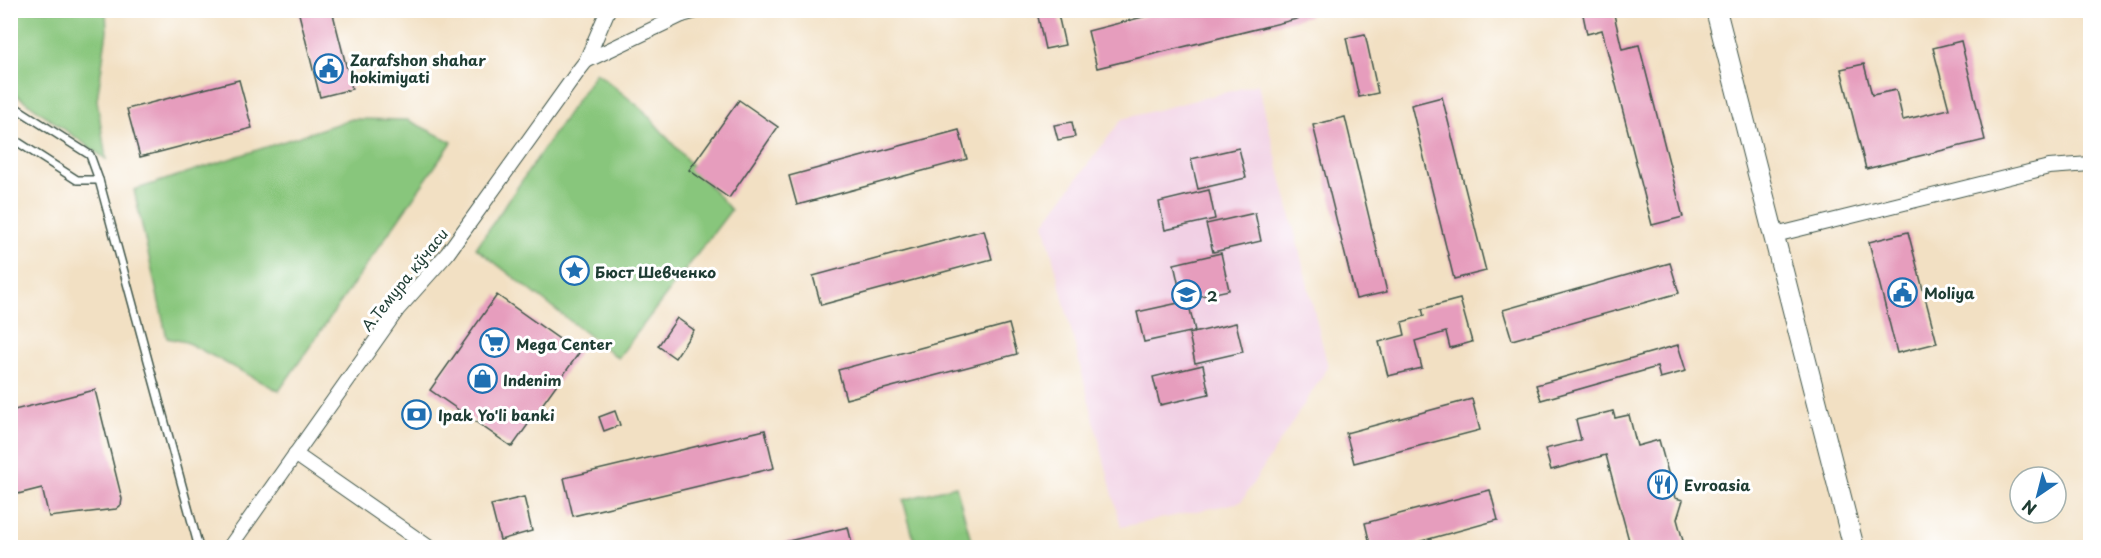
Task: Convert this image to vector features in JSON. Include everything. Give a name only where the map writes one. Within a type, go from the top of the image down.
[{"type":"street","name":"А.Темура кўчаси","points":[[229,548],[398,309],[447,254],[586,61],[608,10]]},
{"type":"street","points":[[586,61],[679,13],[700,10]]},
{"type":"street","points":[[1716,10],[1854,548]]},
{"type":"street","points":[[1775,235],[2049,167],[2091,164]]},
{"type":"street","points":[[295,454],[430,548]]},
{"type":"lane","points":[[10,104],[90,155],[99,180],[199,548]]},
{"type":"lane","points":[[10,137],[77,180],[99,180]]},
{"type":"shaded area","name":"2","points":[[1258,84],[1328,367],[1241,502],[1121,527],[1044,223],[1122,119]]},
{"type":"green space","points":[[11,10],[106,11],[107,31],[97,100],[106,159],[11,91]]},
{"type":"green space","points":[[596,72],[643,110],[731,210],[618,358],[476,248]]},
{"type":"green space","points":[[352,119],[408,120],[452,142],[279,391],[186,342],[167,338],[134,190]]},
{"type":"green space","points":[[956,486],[973,547],[916,547],[903,500]]},
{"type":"building","name":"Zarafshon shahar hokimiyati","points":[[298,10],[332,10],[352,89],[320,97]]},
{"type":"building","points":[[1057,10],[1065,45],[1045,49],[1037,12]]},
{"type":"building","points":[[1170,10],[1309,10],[1309,16],[1097,68],[1088,31]]},
{"type":"building","points":[[1582,10],[1613,10],[1622,49],[1639,45],[1683,217],[1652,225],[1602,30],[1587,34]]},
{"type":"building","points":[[1365,34],[1378,93],[1359,97],[1346,38]]},
{"type":"building","points":[[1961,41],[1985,140],[1866,169],[1841,69],[1864,64],[1872,95],[1896,90],[1903,120],[1949,109],[1933,48]]},
{"type":"building","points":[[239,80],[252,128],[140,157],[127,109]]},
{"type":"building","points":[[1442,97],[1486,271],[1454,279],[1411,105]]},
{"type":"building","points":[[739,100],[778,127],[729,198],[689,170]]},
{"type":"building","points":[[1345,117],[1387,292],[1356,299],[1313,125]]},
{"type":"building","points":[[1072,122],[1075,137],[1058,140],[1054,125]]},
{"type":"building","points":[[959,130],[967,159],[797,205],[789,176]]},
{"type":"building","points":[[1239,148],[1246,178],[1198,189],[1191,159]]},
{"type":"building","points":[[1209,190],[1215,219],[1165,230],[1159,202]]},
{"type":"building","points":[[1255,213],[1261,241],[1213,252],[1206,224]]},
{"type":"building","points":[[984,230],[992,259],[821,305],[813,276]]},
{"type":"building","name":"Moliya","points":[[1908,232],[1937,343],[1897,353],[1869,242]]},
{"type":"building","points":[[1221,253],[1229,290],[1182,300],[1174,264]]},
{"type":"building","points":[[1670,263],[1679,293],[1512,340],[1503,310]]},
{"type":"building","points":[[497,295],[579,353],[512,447],[430,390]]},
{"type":"building","points":[[1460,299],[1472,342],[1450,348],[1446,332],[1415,341],[1422,368],[1388,376],[1379,342],[1405,335],[1402,322],[1424,316],[1422,309]]},
{"type":"building","points":[[1188,301],[1195,331],[1144,342],[1137,312]]},
{"type":"building","points":[[677,318],[694,330],[675,358],[658,346]]},
{"type":"building","points":[[1236,323],[1243,352],[1195,363],[1189,334]]},
{"type":"building","points":[[1009,324],[1017,354],[846,399],[838,370]]},
{"type":"building","points":[[1678,345],[1686,371],[1660,378],[1657,367],[1541,400],[1536,385]]},
{"type":"building","points":[[1203,365],[1209,394],[1160,405],[1153,377]]},
{"type":"building","points":[[95,390],[122,499],[121,505],[116,509],[49,517],[42,488],[10,496],[10,411]]},
{"type":"building","points":[[1472,399],[1480,430],[1354,463],[1346,433]]},
{"type":"building","points":[[615,411],[620,425],[604,431],[599,417]]},
{"type":"building","points":[[1613,411],[1615,418],[1629,415],[1637,446],[1659,440],[1675,498],[1683,500],[1677,519],[1685,548],[1631,548],[1606,455],[1551,470],[1545,449],[1581,440],[1576,420]]},
{"type":"building","points":[[765,430],[774,468],[573,516],[564,478]]},
{"type":"building","points":[[1490,490],[1498,520],[1396,548],[1371,548],[1365,523]]},
{"type":"building","points":[[524,497],[532,531],[500,540],[491,505]]},
{"type":"building","points":[[848,527],[853,548],[785,548],[784,542]]},
{"type":"place","name":"Zarafshon shahar hokimiyati","points":[[329,68]]},
{"type":"place","name":"Бюст Шевченко","points":[[574,271]]},
{"type":"place","name":"Moliya","points":[[1903,292]]},
{"type":"place","name":"2","points":[[1186,295]]},
{"type":"place","name":"Mega Center","points":[[495,343]]},
{"type":"place","name":"Indenim","points":[[482,379]]},
{"type":"place","name":"Ipak Yo'li banki","points":[[417,414]]},
{"type":"place","name":"Evroasia","points":[[1663,484]]}]
